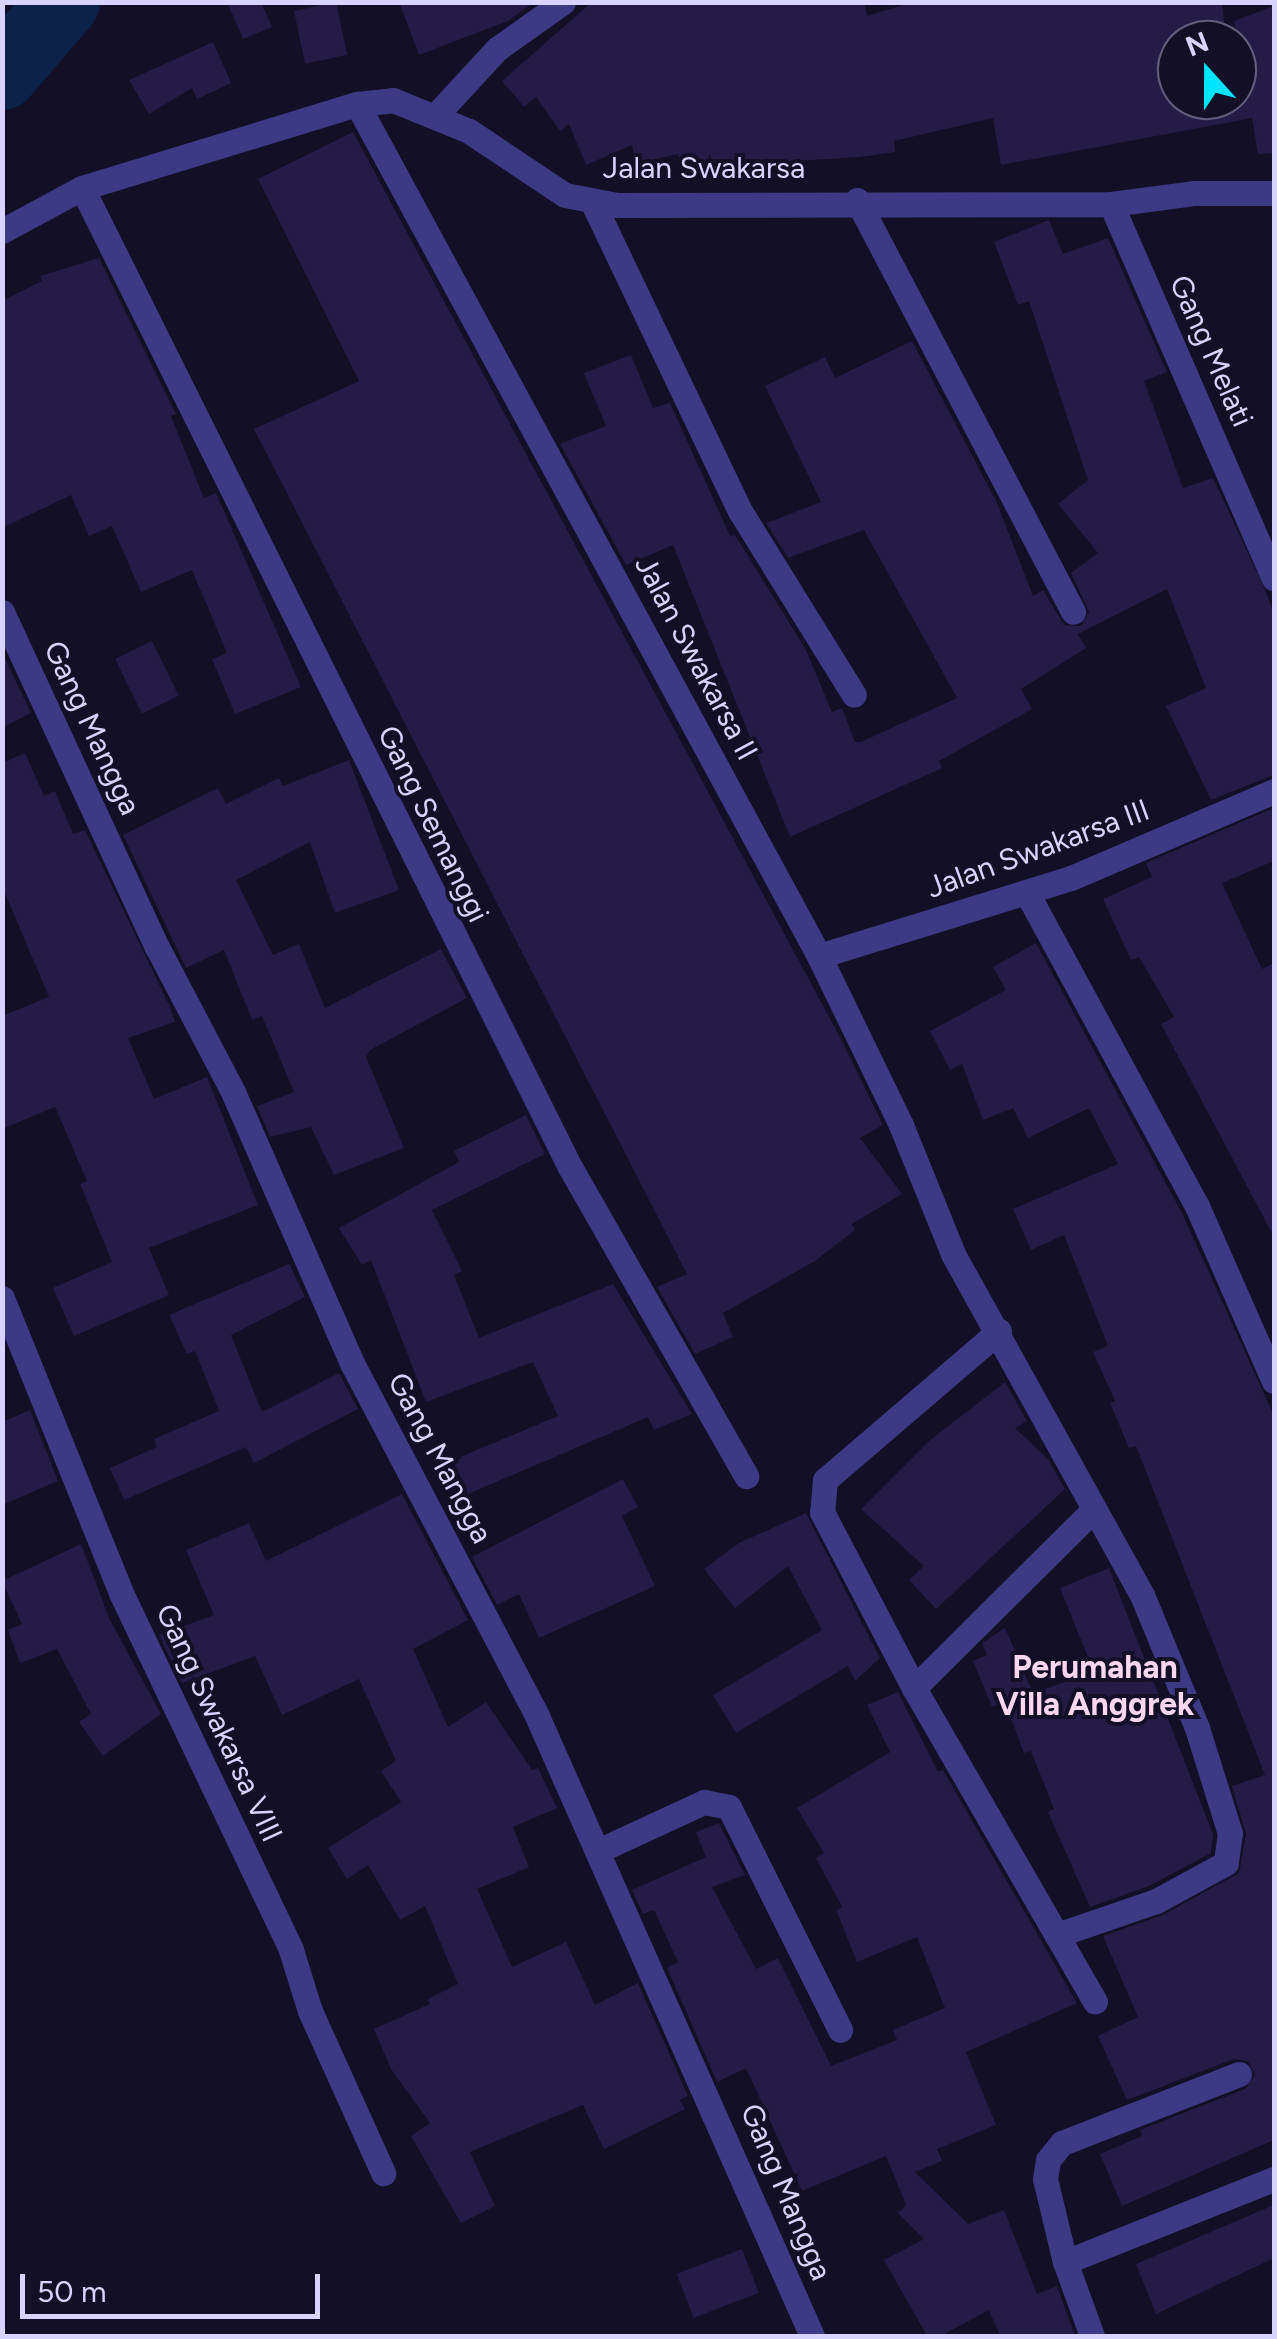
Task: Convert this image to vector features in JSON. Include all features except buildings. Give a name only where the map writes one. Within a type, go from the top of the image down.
[{"type":"street","points":[[437,114],[497,49],[563,2]]},
{"type":"street","name":"Jalan Swakarsa","points":[[2,232],[82,188],[358,104],[393,100],[437,114],[520,171],[592,201],[1111,204],[1195,193],[1274,194]]},
{"type":"street","name":"Jalan Swakarsa II","points":[[358,104],[819,956],[901,1125],[953,1254],[999,1330],[1142,1595],[1196,1728],[1230,1848],[1226,1863],[1210,1877],[1057,1936]]},
{"type":"street","name":"Gang Semanggi","points":[[82,188],[450,936],[570,1168],[746,1476]]},
{"type":"street","points":[[857,200],[1073,612]]},
{"type":"street","points":[[592,201],[740,511],[854,696]]},
{"type":"street","name":"Gang Melati","points":[[1111,204],[1274,578]]},
{"type":"street","name":"Gang Mangga","points":[[2,612],[157,947],[233,1092],[353,1365],[600,1850],[812,2336]]},
{"type":"street","name":"Jalan Swakarsa III","points":[[819,956],[1026,894],[1274,791]]},
{"type":"street","points":[[1026,894],[1197,1206],[1273,1372]]},
{"type":"street","name":"Gang Swakarsa VIII","points":[[2,1298],[122,1595],[291,1950],[310,2010],[383,2173]]},
{"type":"street","points":[[999,1330],[825,1480],[821,1493],[834,1542],[1095,2002]]},
{"type":"street","points":[[914,1688],[1094,1508]]},
{"type":"street","points":[[600,1850],[704,1802],[729,1807],[840,2030]]},
{"type":"street","points":[[1092,2336],[1065,2262],[1045,2178],[1053,2151],[1238,2074]]},
{"type":"street","points":[[1065,2262],[1274,2179]]},
{"type":"waterway","points":[[2,74],[64,2]]},
{"type":"district","name":"Perumahan Villa Anggrek","points":[[1095,1686]]}]
